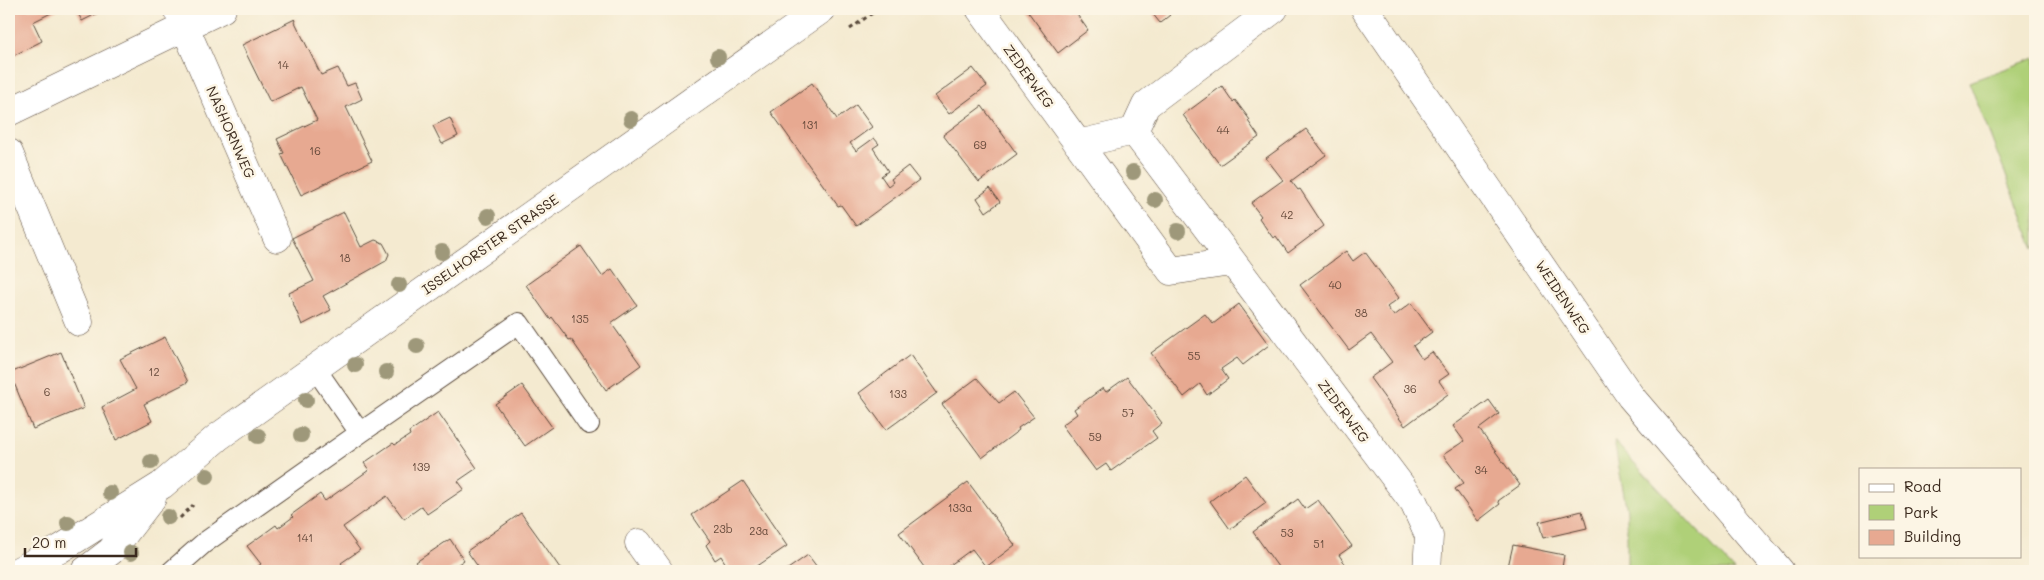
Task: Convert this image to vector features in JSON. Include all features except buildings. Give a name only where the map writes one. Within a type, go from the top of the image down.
[{"type":"street","points":[[9,112],[181,18],[222,9]]},
{"type":"street","name":"ISSELHORSTER STRASSE","points":[[18,571],[60,548],[162,485],[218,437],[822,9]]},
{"type":"street","name":"ZEDERWEG","points":[[980,9],[1171,271],[1231,262]]},
{"type":"street","points":[[1078,144],[1134,132],[1146,106],[1274,9]]},
{"type":"street","name":"WEIDENWEG","points":[[1365,9],[1631,397],[1780,571]]},
{"type":"street","name":"NASHORNWEG","points":[[181,18],[278,238]]},
{"type":"street","name":"ZEDERWEG","points":[[1134,132],[1414,503],[1429,536],[1427,571]]},
{"type":"street","points":[[9,153],[80,322]]},
{"type":"street","name":"ISSELHORSTER STRASSE","points":[[86,571],[111,550],[162,485]]},
{"type":"street","points":[[639,543],[659,571]]},
{"type":"lane","points":[[172,571],[204,543],[519,323],[589,424]]},
{"type":"lane","points":[[315,368],[360,433]]},
{"type":"green space","points":[[2035,58],[2035,249],[1969,82]]},
{"type":"green space","points":[[1614,441],[1735,571],[1627,571],[1627,511]]}]
